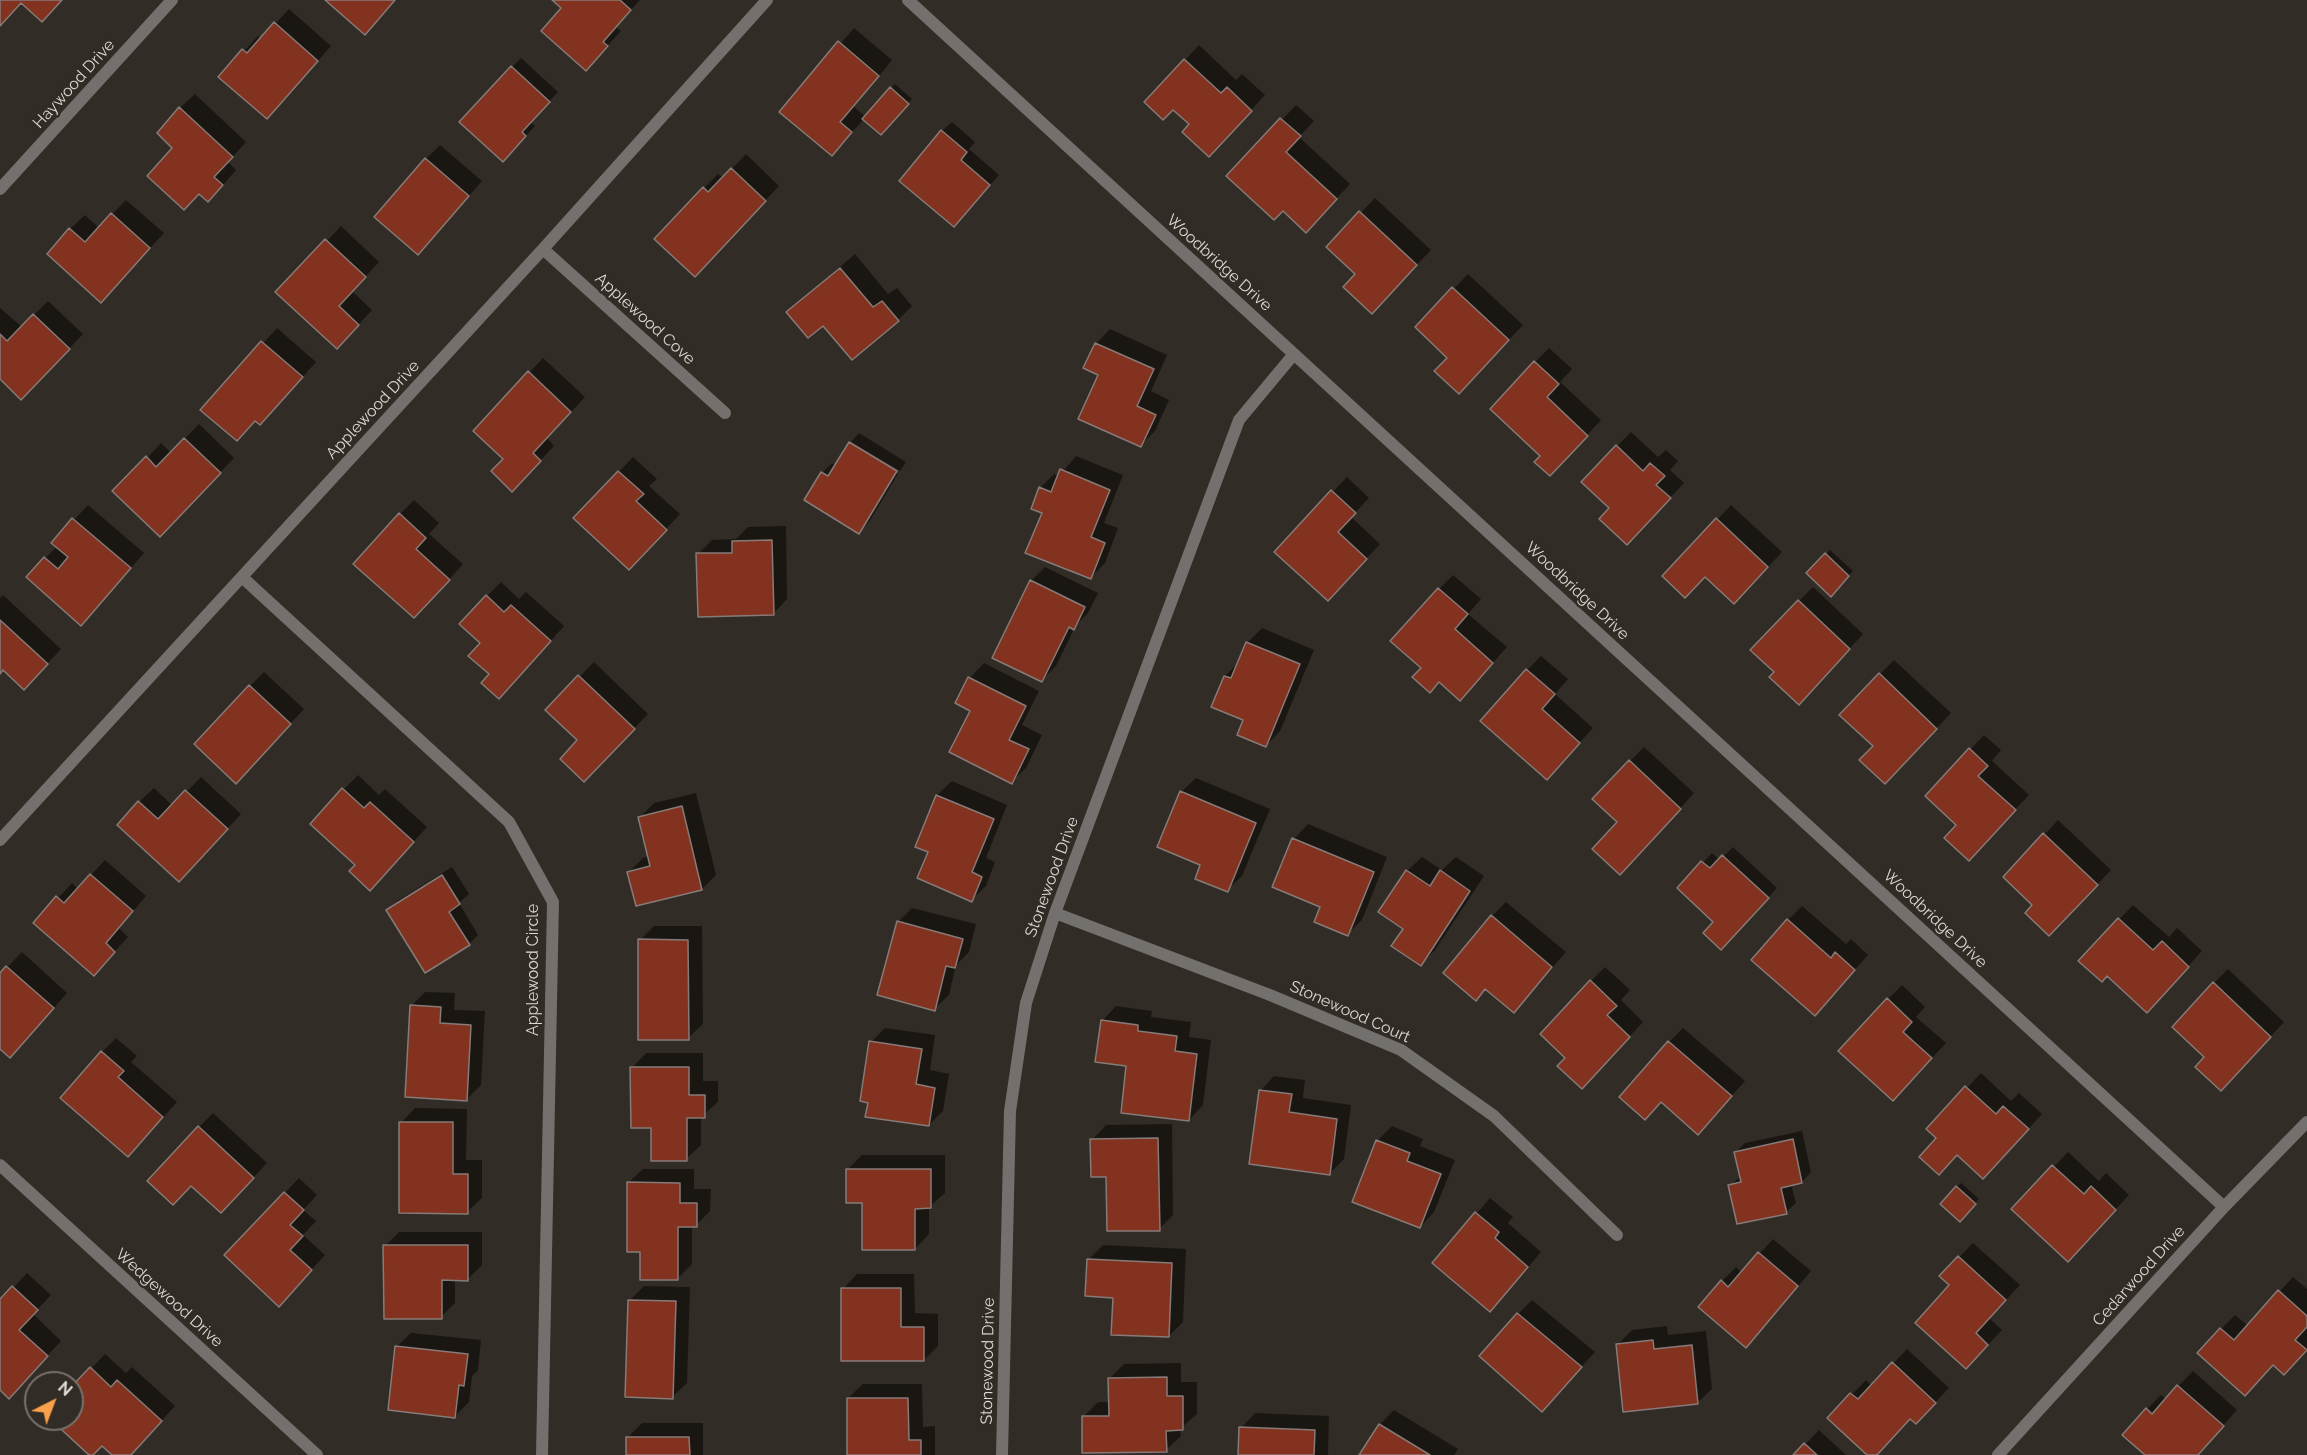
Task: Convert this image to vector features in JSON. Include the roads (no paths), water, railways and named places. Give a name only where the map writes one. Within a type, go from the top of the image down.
[{"type":"street","name":"Haywood Drive","points":[[0,189],[172,0]]},
{"type":"street","name":"Applewood Drive","points":[[0,840],[543,249],[767,0]]},
{"type":"street","name":"Woodbridge Drive","points":[[908,0],[2224,1207]]},
{"type":"street","name":"Applewood Cove","points":[[543,249],[725,413]]},
{"type":"street","name":"Stonewood Drive","points":[[1002,1455],[1010,1112],[1026,1003],[1055,913],[1239,420],[1294,354]]},
{"type":"street","name":"Applewood Circle","points":[[242,577],[509,822],[553,902],[542,1455]]},
{"type":"street","name":"Stonewood Court","points":[[1055,913],[1270,995],[1401,1050],[1494,1116],[1617,1235]]},
{"type":"street","name":"Cedarwood Drive","points":[[1998,1455],[2224,1207],[2307,1122]]},
{"type":"street","name":"Wedgewood Drive","points":[[0,1165],[317,1455]]}]
